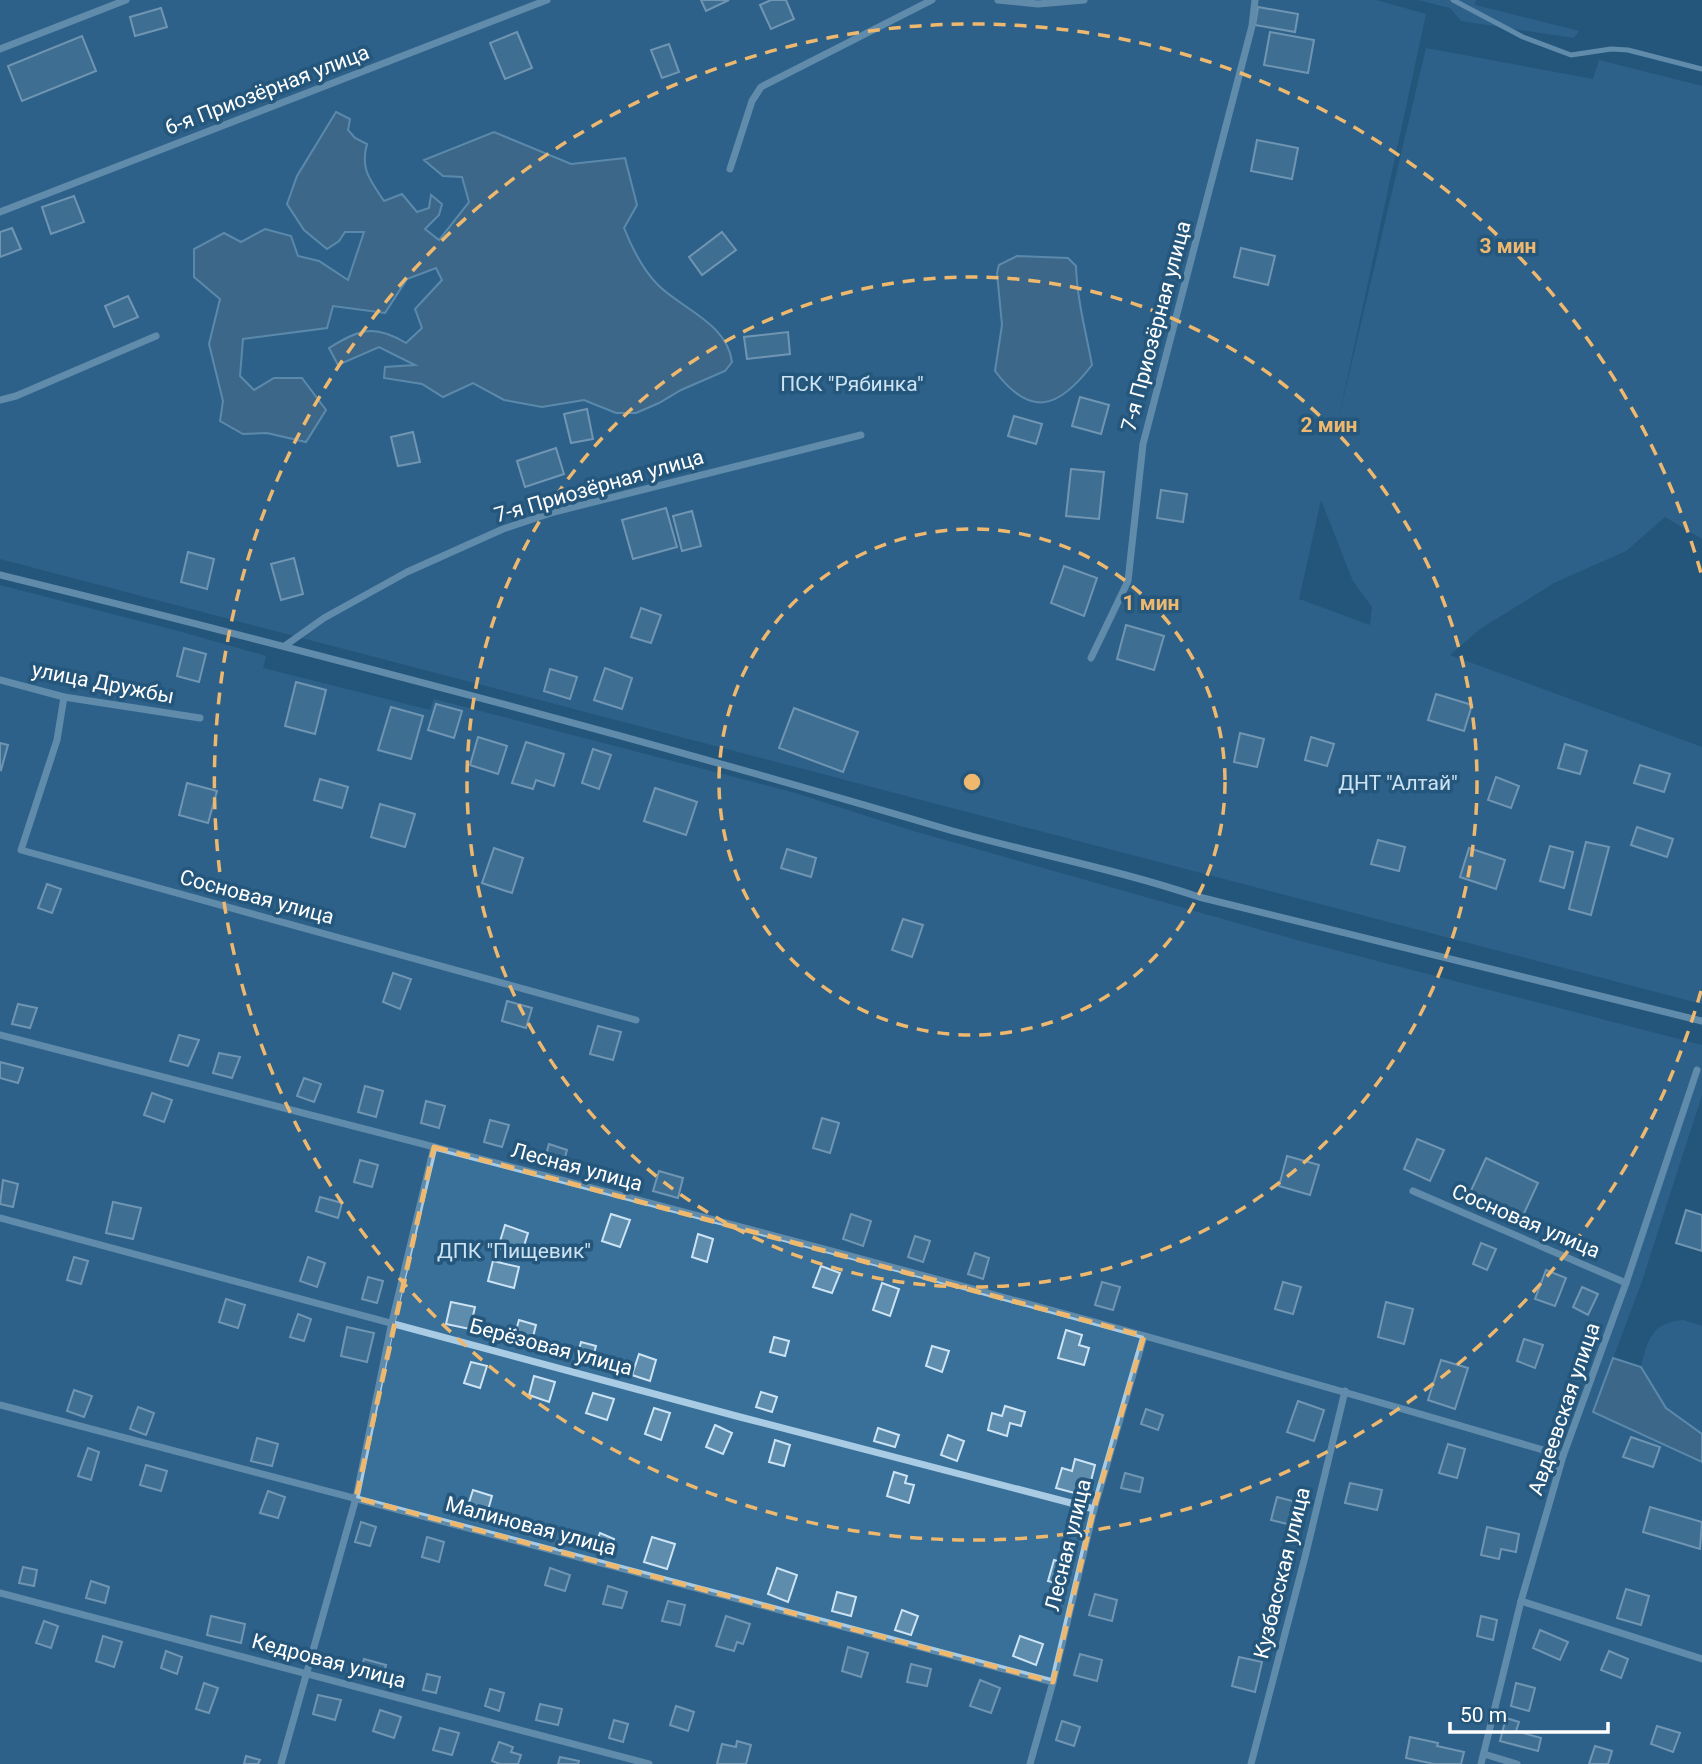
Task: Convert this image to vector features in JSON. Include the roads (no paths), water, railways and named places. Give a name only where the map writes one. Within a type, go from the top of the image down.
[{"type":"street","points":[[0,49],[126,0]]},
{"type":"street","name":"6-я Приозёрная улица","points":[[0,212],[547,0]]},
{"type":"street","points":[[730,169],[752,101],[761,87],[932,0]]},
{"type":"street","points":[[998,0],[1038,4],[1084,0]]},
{"type":"street","name":"7-я Приозёрная улица","points":[[1091,658],[1128,581],[1143,444],[1252,26],[1255,0]]},
{"type":"street","points":[[0,400],[16,396],[156,336]]},
{"type":"street","name":"7-я Приозёрная улица","points":[[286,645],[324,618],[407,572],[503,529],[554,512],[861,435]]},
{"type":"street","points":[[0,575],[286,645],[754,772],[964,834],[1147,880],[1199,897],[1702,1021]]},
{"type":"street","name":"улица Дружбы","points":[[0,680],[64,697],[200,718]]},
{"type":"street","name":"Сосновая улица","points":[[64,697],[57,740],[22,850],[636,1020]]},
{"type":"street","name":"Лесная улица","points":[[0,1035],[434,1147],[1144,1336],[1345,1391],[1563,1456]]},
{"type":"street","name":"Авдеевская улица","points":[[1481,1764],[1521,1601],[1563,1456],[1626,1283],[1697,1070]]},
{"type":"street","points":[[281,1764],[355,1498],[392,1322],[434,1147]]},
{"type":"street","name":"Сосновая улица","points":[[1413,1191],[1626,1283]]},
{"type":"street","name":"Берёзовая улица","points":[[0,1218],[1094,1509]]},
{"type":"street","name":"Лесная улица","points":[[1030,1764],[1053,1682],[1094,1509],[1144,1336]]},
{"type":"street","name":"Кузбасская улица","points":[[1251,1764],[1345,1391]]},
{"type":"street","name":"Малиновая улица","points":[[0,1405],[1053,1682]]},
{"type":"street","name":"Кедровая улица","points":[[0,1593],[649,1764]]},
{"type":"street","points":[[1521,1601],[1702,1659]]},
{"type":"street","points":[[1484,1754],[1517,1764]]},
{"type":"lane","points":[[1453,0],[1522,37],[1571,55],[1611,49],[1628,50],[1702,69]]},
{"type":"park label","name":"ПСК \"Рябинка\"","points":[[852,384]]},
{"type":"park label","name":"ДНТ \"Алтай\"","points":[[1398,783]]},
{"type":"park label","name":"ДПК \"Пищевик\"","points":[[514,1251]]}]
